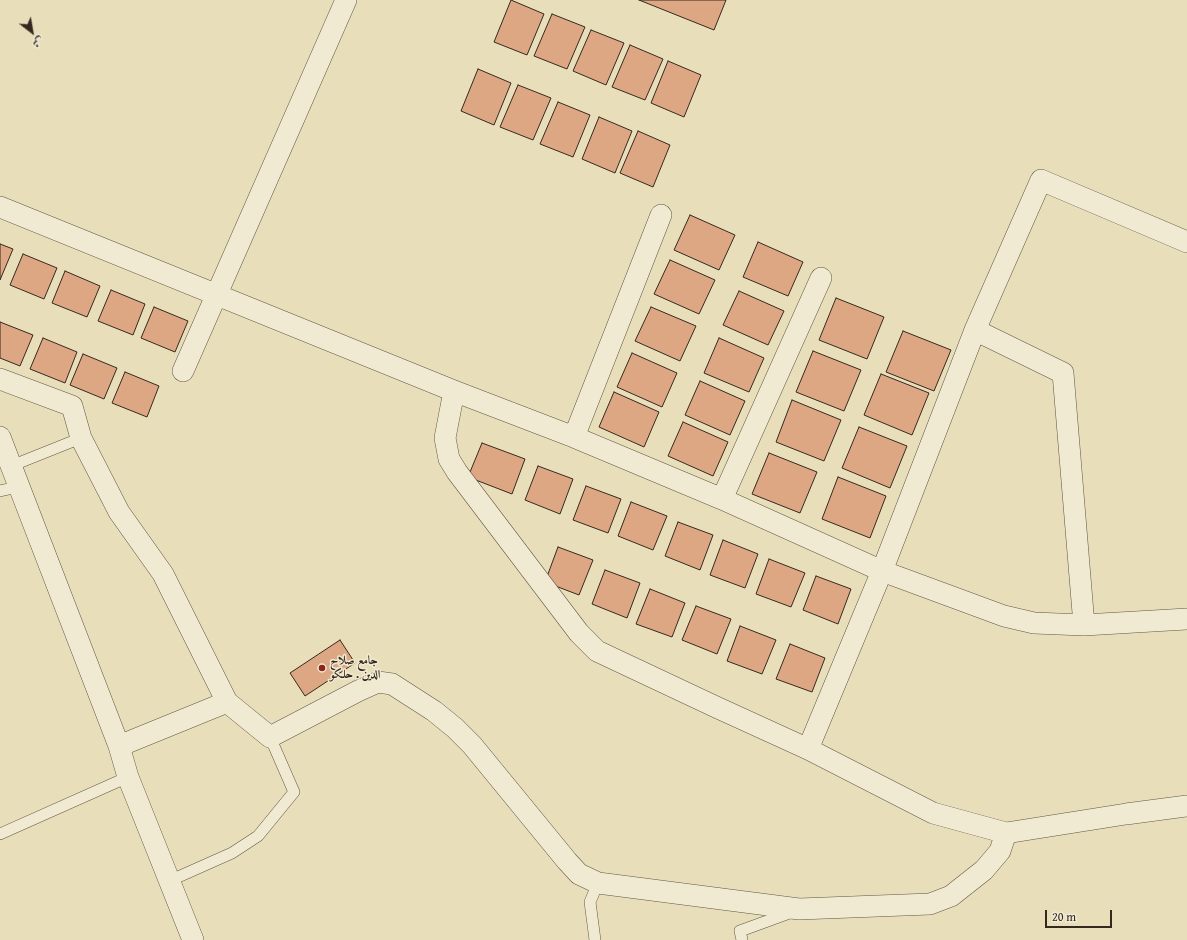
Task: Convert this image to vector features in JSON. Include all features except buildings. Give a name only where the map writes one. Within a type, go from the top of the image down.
[{"type":"street","points":[[183,371],[346,0]]},
{"type":"street","points":[[808,749],[882,571],[975,330],[1041,180],[1187,242]]},
{"type":"street","points":[[0,207],[454,391],[574,437],[722,500],[882,571],[1004,616],[1034,623],[1084,625],[1187,619]]},
{"type":"street","points":[[574,437],[661,215]]},
{"type":"street","points":[[722,500],[821,278]]},
{"type":"street","points":[[975,330],[1063,373],[1084,625]]},
{"type":"street","points":[[0,379],[72,406],[81,438],[119,512],[163,574],[227,702],[270,737],[378,682],[392,684],[434,711],[456,728],[472,745],[567,861],[579,874],[598,883],[799,909],[930,904],[951,896],[984,870],[1000,851],[1006,833]]},
{"type":"street","points":[[454,391],[445,438],[449,459],[457,472],[579,633],[598,651],[808,749],[933,813],[1006,833],[1187,806]]},
{"type":"street","points":[[0,437],[11,466],[9,489],[118,746],[128,777],[193,940]]},
{"type":"street","points":[[118,746],[227,702]]},
{"type":"lane","points":[[11,466],[81,438]]},
{"type":"lane","points":[[169,881],[232,853],[258,836],[294,792],[270,737]]},
{"type":"lane","points":[[0,834],[128,777]]},
{"type":"lane","points":[[595,940],[590,902],[598,883]]},
{"type":"lane","points":[[742,940],[740,931],[799,909]]},
{"type":"place","name":"جامع صلاح الدين . حلكو","points":[[322,668]]}]
